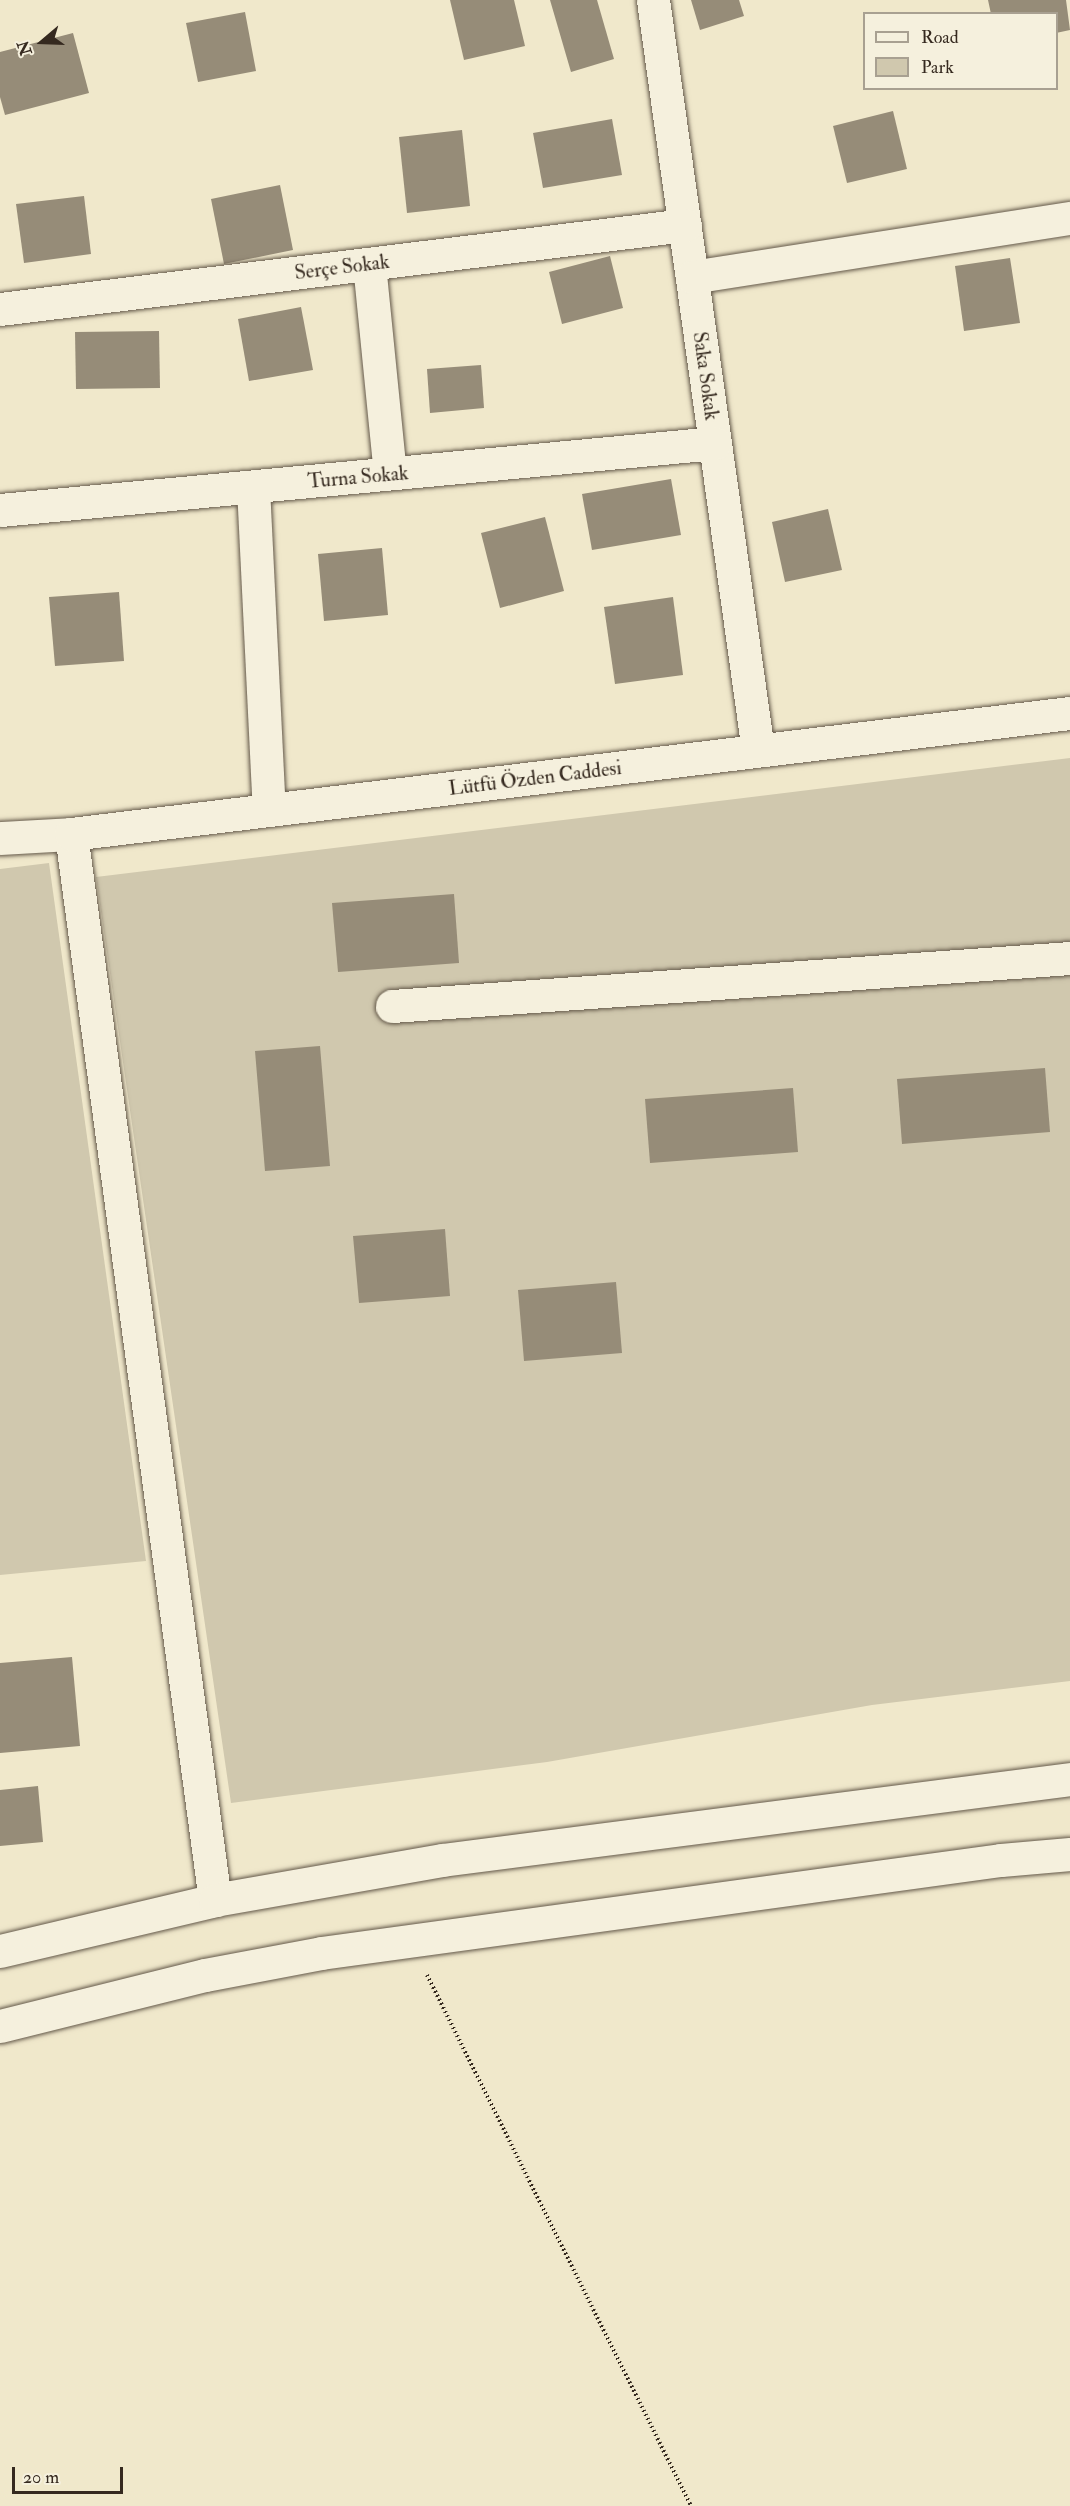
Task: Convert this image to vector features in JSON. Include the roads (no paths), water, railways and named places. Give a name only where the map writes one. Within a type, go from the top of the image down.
[{"type":"street","name":"Saka Sokak","points":[[653,0],[758,751]]},
{"type":"street","points":[[692,277],[1070,218]]},
{"type":"street","name":"Serçe Sokak","points":[[0,309],[684,225]]},
{"type":"street","points":[[369,264],[390,473]]},
{"type":"street","name":"Turna Sokak","points":[[0,510],[715,443]]},
{"type":"street","points":[[253,487],[269,809]]},
{"type":"street","name":"Lütfü Özden Caddesi","points":[[0,838],[71,834],[1070,713]]},
{"type":"street","points":[[71,834],[215,1900]]},
{"type":"street","points":[[393,1006],[1070,958]]},
{"type":"street","points":[[0,1951],[215,1900],[442,1860],[1070,1779]]},
{"type":"street","points":[[0,2026],[205,1975],[411,1941],[1001,1860],[1070,1854]]}]
